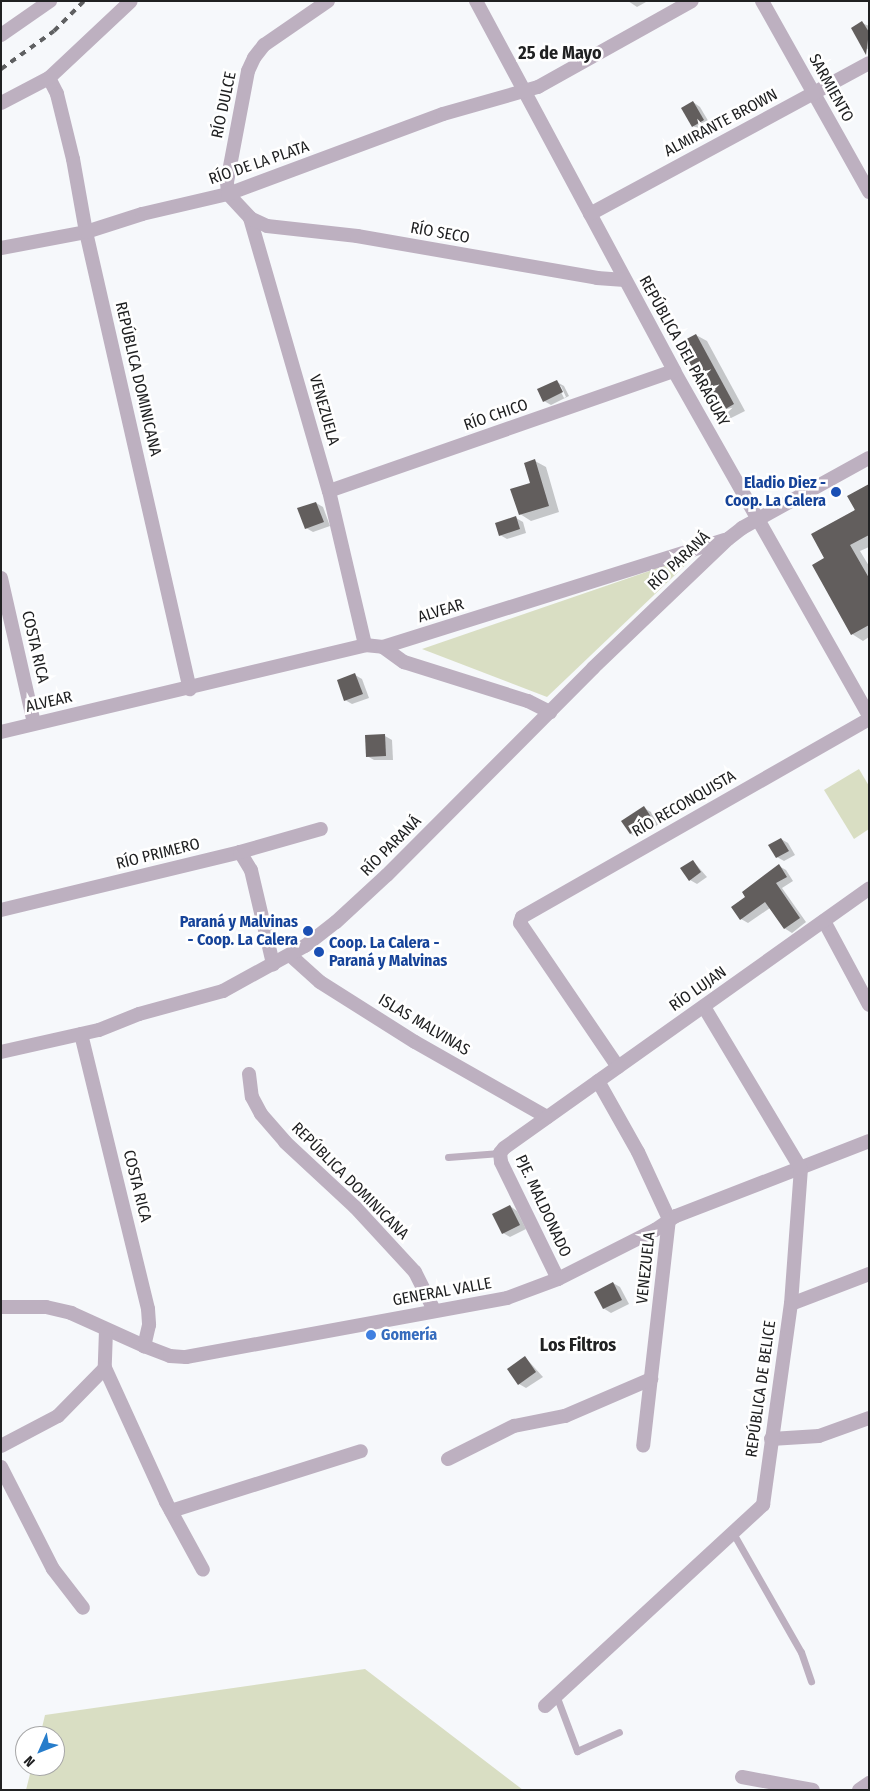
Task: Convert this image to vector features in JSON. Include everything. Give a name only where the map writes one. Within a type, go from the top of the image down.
[{"type":"street","points":[[1,35],[50,1]]},
{"type":"street","points":[[1,103],[49,78],[132,1]]},
{"type":"street","name":"RÍO DULCE","points":[[228,194],[228,171],[248,71],[254,58],[264,45],[328,1]]},
{"type":"street","name":"REPÚBLICA DEL PARAGUAY","points":[[476,1],[522,92],[674,371],[869,715]]},
{"type":"street","name":"RÍO DE LA PLATA","points":[[1,248],[86,232],[142,214],[228,194],[443,114],[522,92],[692,1]]},
{"type":"street","name":"SARMIENTO","points":[[762,1],[814,93],[863,169],[869,192]]},
{"type":"street","name":"ALMIRANTE BROWN","points":[[590,214],[869,64]]},
{"type":"street","name":"REPÚBLICA DOMINICANA","points":[[49,78],[57,94],[64,122],[86,232],[190,689]]},
{"type":"street","name":"VENEZUELA","points":[[228,194],[250,218],[329,491],[364,645]]},
{"type":"street","name":"RÍO SECO","points":[[250,218],[267,226],[357,236],[597,278],[625,280]]},
{"type":"street","name":"RÍO CHICO","points":[[329,491],[674,371]]},
{"type":"street","name":"ALVEAR","points":[[1,732],[190,689],[364,645],[383,648],[728,540],[759,518],[869,458]]},
{"type":"street","name":"RÍO PARANÁ","points":[[1,1052],[81,1034],[148,1011],[223,991],[290,955],[361,899],[550,712],[728,540]]},
{"type":"street","name":"COSTA RICA","points":[[1,578],[34,723]]},
{"type":"street","points":[[383,648],[404,662],[528,701],[550,712]]},
{"type":"street","name":"RÍO RECONQUISTA","points":[[618,1067],[520,923],[522,917],[869,719]]},
{"type":"street","name":"RÍO PRIMERO","points":[[1,910],[240,852],[321,829]]},
{"type":"street","points":[[240,852],[251,870],[273,964]]},
{"type":"street","name":"RÍO LUJAN","points":[[502,1150],[869,889]]},
{"type":"street","points":[[824,921],[869,1005]]},
{"type":"street","name":"ISLAS MALVINAS","points":[[290,955],[320,982],[415,1042],[547,1117]]},
{"type":"street","points":[[704,1007],[800,1169]]},
{"type":"street","name":"COSTA RICA","points":[[81,1034],[148,1309],[149,1325],[144,1346]]},
{"type":"street","name":"REPÚBLICA DOMINICANA","points":[[248,1074],[252,1097],[261,1114],[285,1142],[355,1207],[415,1272],[434,1310]]},
{"type":"street","name":"VENEZUELA","points":[[598,1081],[638,1152],[669,1219],[643,1446]]},
{"type":"street","name":"GENERAL VALLE","points":[[1,1307],[46,1307],[71,1313],[106,1330],[170,1356],[186,1357],[507,1298],[558,1279],[655,1230],[669,1219],[869,1141]]},
{"type":"street","name":"PJE. MALDONADO","points":[[502,1150],[501,1162],[558,1279]]},
{"type":"street","name":"REPÚBLICA DE BELICE","points":[[545,1706],[762,1504],[791,1304],[800,1169]]},
{"type":"street","points":[[791,1304],[869,1274]]},
{"type":"street","points":[[106,1330],[105,1368],[171,1510],[202,1570]]},
{"type":"street","points":[[1,1446],[58,1416],[105,1368]]},
{"type":"street","points":[[448,1459],[514,1426],[565,1416],[651,1379]]},
{"type":"street","points":[[772,1439],[819,1436],[869,1418]]},
{"type":"street","points":[[171,1510],[361,1450]]},
{"type":"street","points":[[1,1467],[53,1569],[82,1608]]},
{"type":"street","points":[[742,1777],[813,1790]]},
{"type":"street","points":[[858,1790],[869,1783]]},
{"type":"lane","points":[[448,1158],[502,1150]]},
{"type":"lane","points":[[733,1533],[801,1652],[811,1681]]},
{"type":"lane","points":[[556,1695],[577,1750],[619,1732]]},
{"type":"green space","points":[[696,555],[547,697],[422,649]]},
{"type":"green space","points":[[859,769],[869,786],[869,829],[854,839],[824,790]]},
{"type":"green space","points":[[365,1669],[523,1790],[26,1790],[30,1776],[65,1776],[65,1726],[42,1726],[45,1715]]},
{"type":"building","points":[[862,21],[869,32],[866,55],[851,28]]},
{"type":"building","points":[[693,101],[704,120],[692,127],[681,108]]},
{"type":"building","points":[[696,334],[734,404],[717,414],[679,343]]},
{"type":"building","points":[[557,380],[563,392],[543,402],[537,389]]},
{"type":"building","points":[[535,459],[549,506],[519,515],[510,489],[530,483],[524,463]]},
{"type":"building","points":[[869,484],[869,535],[850,545],[869,578],[869,625],[851,635],[812,565],[824,558],[811,534],[855,510],[847,496]]},
{"type":"building","points":[[316,502],[324,522],[305,529],[297,508]]},
{"type":"building","points":[[516,516],[520,529],[499,536],[495,523]]},
{"type":"building","points":[[355,673],[363,694],[344,701],[337,680]]},
{"type":"building","points":[[385,734],[386,756],[366,757],[365,735]]},
{"type":"building","points":[[644,806],[653,820],[630,834],[621,821]]},
{"type":"building","points":[[781,838],[789,851],[776,858],[768,845]]},
{"type":"building","points":[[693,860],[701,872],[689,881],[680,868]]},
{"type":"building","points":[[779,864],[787,877],[776,883],[800,918],[784,929],[765,902],[740,920],[731,907],[745,897],[742,892]]},
{"type":"building","points":[[510,1205],[520,1225],[502,1234],[492,1214]]},
{"type":"building","points":[[613,1282],[622,1300],[603,1309],[594,1292]]},
{"type":"building","points":[[525,1356],[536,1372],[518,1385],[507,1369]]},
{"type":"railway","points":[[1,69],[54,31],[84,1]]},
{"type":"place","name":"Eladio Diez - Coop. La Calera","points":[[836,492]]},
{"type":"place","name":"Paraná y Malvinas - Coop. La Calera","points":[[308,931]]},
{"type":"place","name":"Coop. La Calera - Paraná y Malvinas","points":[[319,952]]},
{"type":"place","name":"Gomería","points":[[371,1335]]},
{"type":"district","name":"25 de Mayo","points":[[560,53]]},
{"type":"district","name":"Los Filtros","points":[[578,1345]]}]
